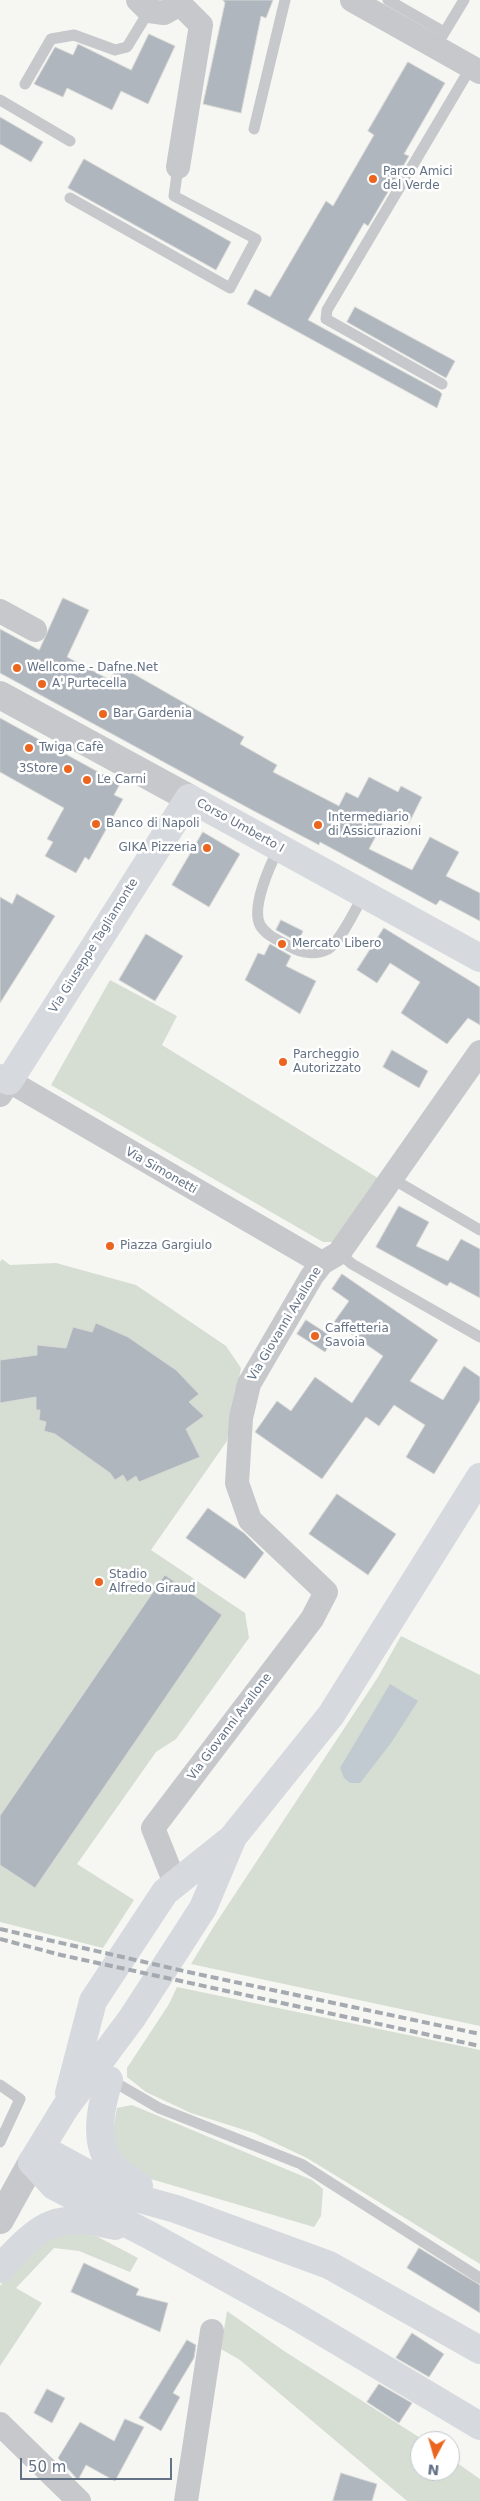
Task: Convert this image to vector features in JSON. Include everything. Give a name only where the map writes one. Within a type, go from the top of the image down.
[{"type":"main road","name":"Corso Umberto I","points":[[189,798],[480,958]]},
{"type":"main road","name":"Via Giuseppe Tagliamonte","points":[[3,1085],[189,798]]},
{"type":"main road","points":[[65,2108],[93,2001],[165,1892],[233,1837],[331,1715],[480,1477]]},
{"type":"main road","points":[[37,2155],[65,2108],[132,2018],[203,1908],[233,1837]]},
{"type":"main road","points":[[113,2068],[101,2114],[100,2132],[105,2153],[113,2167],[176,2209]]},
{"type":"main road","points":[[37,2155],[129,2196],[176,2209],[329,2265],[480,2350]]},
{"type":"main road","points":[[37,2155],[54,2186],[151,2236],[299,2318],[480,2426]]},
{"type":"main road","points":[[0,2269],[16,2250],[50,2225],[90,2220],[151,2236]]},
{"type":"street","points":[[352,0],[440,40],[476,69]]},
{"type":"street","points":[[143,6],[164,13],[178,2],[202,25],[178,167]]},
{"type":"street","points":[[0,611],[35,630]]},
{"type":"street","name":"Corso Umberto I","points":[[0,695],[189,798]]},
{"type":"street","name":"Via Giovanni Avallone","points":[[175,1883],[154,1828],[312,1619],[326,1592],[250,1520],[237,1483],[241,1418],[249,1384],[264,1355],[330,1258],[391,1178],[480,1052]]},
{"type":"street","name":"Via Simonetti","points":[[3,1085],[330,1258]]},
{"type":"street","points":[[0,2220],[37,2155]]},
{"type":"street","points":[[186,2501],[212,2331]]},
{"type":"street","points":[[0,2424],[79,2501]]},
{"type":"lane","points":[[254,129],[285,0]]},
{"type":"lane","points":[[388,0],[440,40],[464,0]]},
{"type":"lane","points":[[25,84],[51,38],[74,35],[115,50],[127,46],[143,6]]},
{"type":"lane","points":[[442,384],[326,319],[327,310],[476,69]]},
{"type":"lane","points":[[0,100],[70,141]]},
{"type":"lane","points":[[70,198],[230,288],[256,239],[174,196],[178,167]]},
{"type":"lane","points":[[279,848],[271,862],[256,909],[260,924],[267,934],[300,952],[328,949],[337,939],[364,894]]},
{"type":"lane","points":[[391,1178],[480,1230]]},
{"type":"lane","points":[[330,1258],[352,1264],[480,1337]]},
{"type":"lane","points":[[132,2018],[113,2068],[167,2111],[301,2164],[480,2278]]},
{"type":"lane","points":[[0,2084],[20,2099],[0,2142]]},
{"type":"shaded area","points":[[110,980],[177,1016],[162,1045],[381,1180],[335,1242],[323,1242],[51,1085]]},
{"type":"shaded area","name":"Stadio Alfredo Giraud","points":[[2,1259],[10,1265],[56,1263],[136,1285],[226,1346],[241,1368],[227,1441],[151,1550],[245,1613],[249,1638],[176,1739],[156,1752],[77,1864],[134,1900],[103,1948],[0,1922],[0,1262]]},
{"type":"shaded area","points":[[401,1636],[480,1675],[480,2026],[191,1964],[378,1677]]},
{"type":"shaded area","points":[[390,1684],[418,1701],[391,1743],[360,1783],[350,1783],[344,1778],[340,1768]]},
{"type":"shaded area","points":[[177,1987],[480,2050],[480,2264],[307,2158],[254,2133],[191,2113],[146,2092],[127,2077],[127,2068],[169,2004]]},
{"type":"shaded area","points":[[132,2105],[312,2180],[323,2189],[321,2216],[314,2227],[144,2177],[130,2170],[118,2159],[115,2153],[113,2138],[117,2108]]},
{"type":"shaded area","points":[[75,2231],[98,2237],[138,2258],[130,2272],[79,2251],[54,2248],[16,2288],[42,2303],[0,2366],[0,2286],[30,2246]]},
{"type":"shaded area","points":[[227,2311],[284,2351],[410,2431],[410,2481],[460,2481],[460,2465],[480,2479],[480,2501],[407,2501],[240,2360],[221,2349]]},
{"type":"building","points":[[223,0],[273,0],[266,18],[261,16],[241,113],[203,104],[225,3]]},
{"type":"building","points":[[149,34],[175,46],[148,104],[121,91],[112,110],[67,88],[63,97],[34,84],[55,47],[73,55],[78,44],[131,70]]},
{"type":"building","name":"Parco Amici del Verde","points":[[408,62],[445,83],[404,154],[409,156],[368,226],[364,223],[308,320],[439,391],[442,394],[437,408],[247,304],[255,289],[270,297],[326,201],[333,206],[374,135],[368,131]]},
{"type":"building","points":[[0,117],[43,142],[31,162],[0,144]]},
{"type":"building","points":[[84,159],[231,242],[216,270],[68,188]]},
{"type":"building","points":[[355,307],[455,361],[446,378],[347,322]]},
{"type":"building","points":[[63,598],[89,610],[67,657],[110,680],[118,665],[244,737],[240,744],[277,765],[273,772],[339,806],[346,792],[358,798],[369,777],[398,792],[401,786],[422,797],[409,823],[388,813],[369,849],[412,870],[430,837],[459,852],[446,876],[480,893],[480,921],[440,900],[436,905],[320,842],[319,845],[0,673],[0,629],[39,650]]},
{"type":"building","points":[[0,718],[120,784],[114,795],[123,799],[89,860],[85,857],[76,873],[45,856],[53,842],[47,839],[64,808],[0,772]]},
{"type":"building","points":[[203,832],[240,854],[209,907],[172,885]]},
{"type":"building","points":[[17,894],[55,916],[0,1003],[0,897],[12,904]]},
{"type":"building","points":[[281,920],[303,931],[298,942],[276,930]]},
{"type":"building","points":[[384,928],[480,987],[480,1025],[468,1018],[447,1044],[401,1013],[420,982],[390,963],[377,983],[357,970]]},
{"type":"building","points":[[146,934],[183,956],[155,1001],[119,980]]},
{"type":"building","points":[[270,944],[291,956],[286,966],[316,981],[300,1014],[245,980],[258,953],[264,955]]},
{"type":"building","points":[[392,1050],[428,1071],[419,1088],[383,1067]]},
{"type":"building","points":[[399,1206],[429,1222],[416,1246],[448,1261],[461,1239],[480,1249],[480,1298],[450,1282],[447,1286],[376,1247]]},
{"type":"building","points":[[342,1274],[438,1340],[410,1381],[443,1400],[464,1366],[480,1377],[480,1400],[434,1474],[406,1457],[425,1425],[394,1405],[379,1426],[366,1417],[322,1479],[255,1432],[277,1401],[291,1411],[315,1377],[352,1403],[383,1356],[334,1322],[349,1301],[332,1289]]},
{"type":"building","name":"Caffetteria Savoia","points":[[306,1320],[334,1338],[325,1352],[297,1334]]},
{"type":"building","points":[[96,1323],[128,1337],[176,1370],[199,1394],[189,1402],[204,1416],[186,1429],[200,1457],[139,1482],[136,1476],[127,1482],[123,1475],[115,1480],[110,1473],[55,1434],[44,1431],[46,1422],[39,1420],[40,1410],[36,1410],[36,1397],[0,1403],[0,1360],[37,1355],[37,1345],[66,1348],[73,1327],[92,1332]]},
{"type":"building","points":[[337,1494],[396,1534],[368,1575],[309,1534]]},
{"type":"building","points":[[208,1508],[244,1533],[264,1553],[245,1579],[186,1538]]},
{"type":"building","points":[[165,1575],[222,1615],[35,1888],[0,1865],[0,1816]]},
{"type":"building","points":[[419,2248],[480,2285],[480,2313],[407,2268]]},
{"type":"building","points":[[84,2263],[139,2289],[136,2295],[168,2303],[160,2332],[71,2292]]},
{"type":"building","points":[[412,2333],[444,2354],[429,2377],[396,2358]]},
{"type":"building","points":[[187,2340],[196,2345],[194,2358],[173,2393],[180,2397],[161,2431],[139,2418]]},
{"type":"building","points":[[379,2384],[412,2403],[399,2423],[367,2402]]},
{"type":"building","points":[[47,2389],[65,2398],[52,2423],[34,2413]]},
{"type":"building","points":[[125,2419],[144,2427],[115,2481],[86,2465],[78,2480],[58,2458],[80,2422],[114,2441]]},
{"type":"building","points":[[341,2473],[377,2484],[372,2501],[333,2501]]},
{"type":"railway","points":[[0,1929],[197,1974],[480,2034]]},
{"type":"railway","points":[[0,1939],[61,1955],[480,2046]]},
{"type":"place","name":"Parco Amici del Verde","points":[[373,179]]},
{"type":"place","name":"Wellcome - Dafne.Net","points":[[17,668]]},
{"type":"place","name":"A' Purtecella","points":[[42,684]]},
{"type":"place","name":"Bar Gardenia","points":[[103,714]]},
{"type":"place","name":"Twiga Cafè","points":[[29,748]]},
{"type":"place","name":"3Store","points":[[68,769]]},
{"type":"place","name":"Le Carni","points":[[87,780]]},
{"type":"place","name":"Banco di Napoli","points":[[96,824]]},
{"type":"place","name":"Intermediario di Assicurazioni","points":[[318,825]]},
{"type":"place","name":"GIKA Pizzeria","points":[[207,848]]},
{"type":"place","name":"Mercato Libero","points":[[282,944]]},
{"type":"place","name":"Parcheggio Autorizzato","points":[[283,1062]]},
{"type":"place","name":"Piazza Gargiulo","points":[[110,1246]]},
{"type":"place","name":"Caffetteria Savoia","points":[[315,1336]]},
{"type":"place","name":"Stadio Alfredo Giraud","points":[[99,1582]]}]
